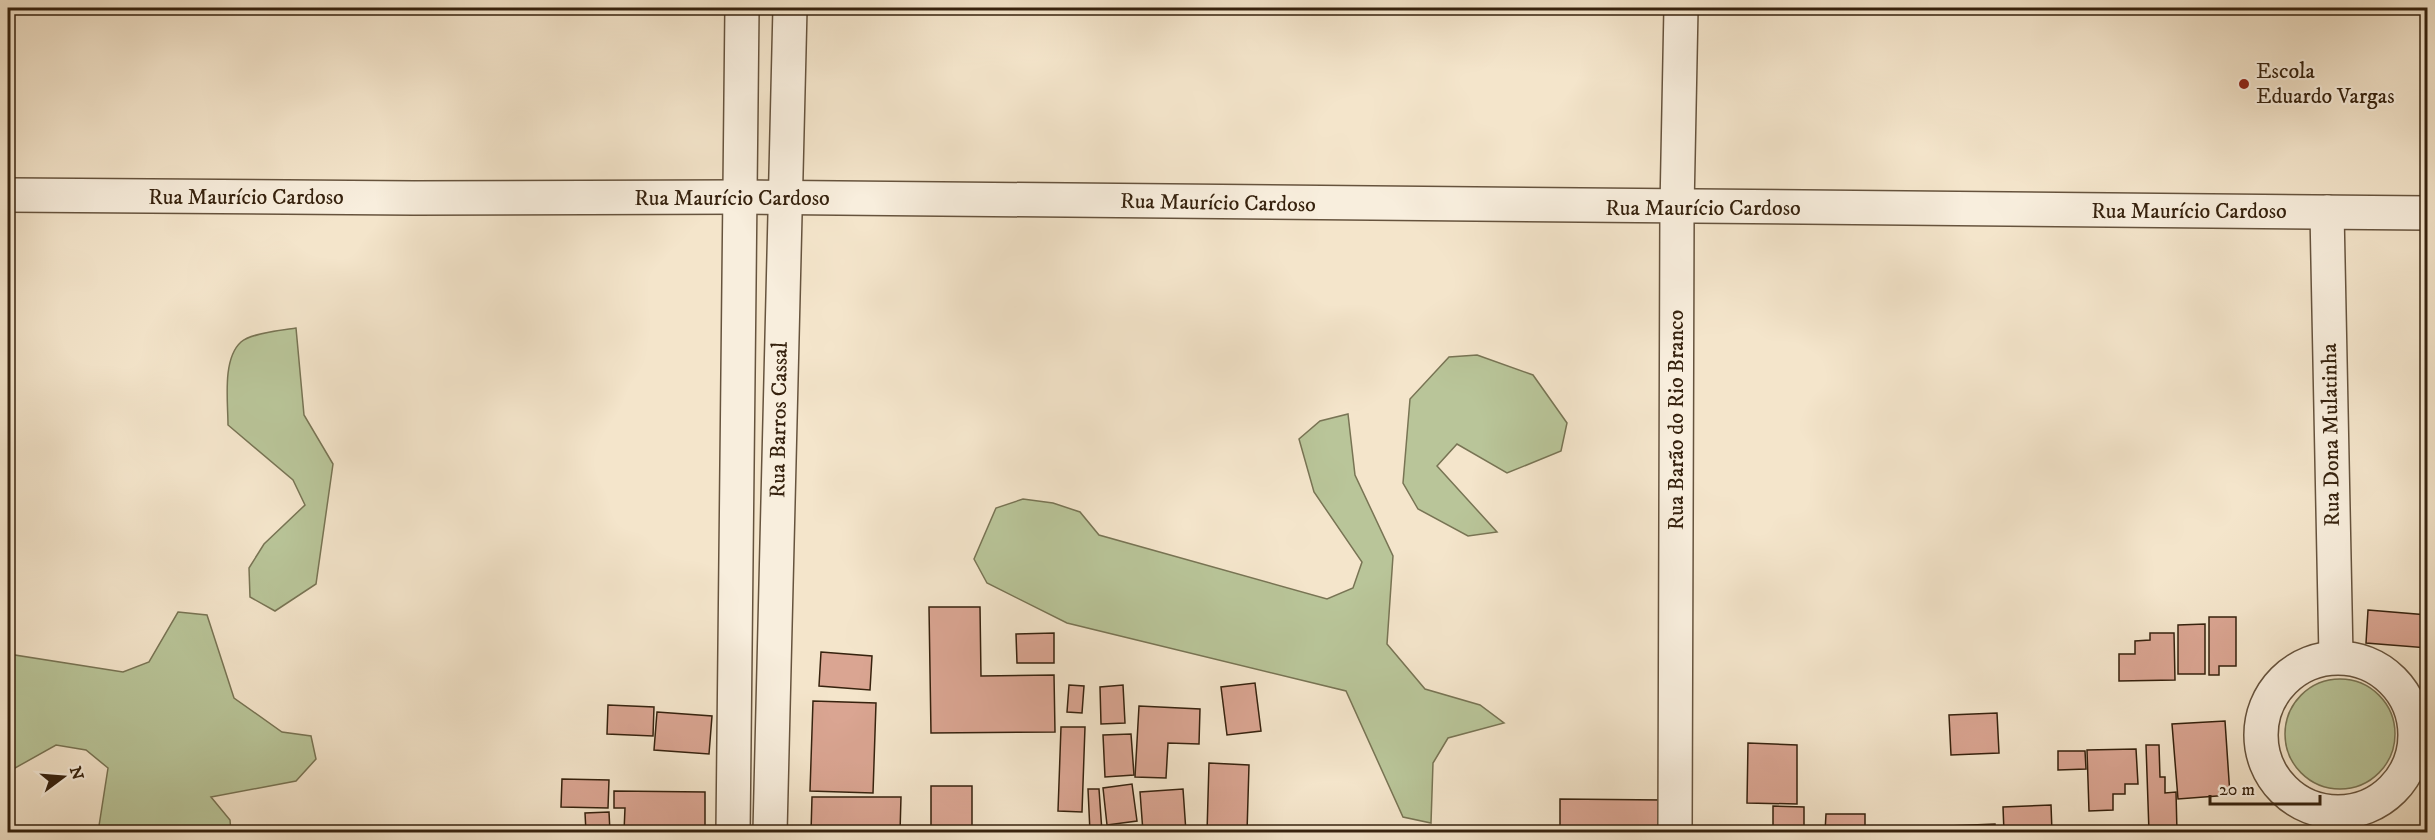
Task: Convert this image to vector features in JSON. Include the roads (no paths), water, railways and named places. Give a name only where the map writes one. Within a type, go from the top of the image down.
[{"type":"street","name":"Rua Barros Cassal","points":[[733,832],[742,8]]},
{"type":"street","name":"Rua Barros Cassal","points":[[770,832],[790,8]]},
{"type":"street","name":"Rua Barão do Rio Branco","points":[[1675,832],[1677,208],[1681,8]]},
{"type":"street","name":"Rua Maurício Cardoso","points":[[8,195],[414,198],[739,197],[1677,208],[2427,213]]},
{"type":"street","name":"Rua Dona Mulatinha","points":[[2327,212],[2336,657]]},
{"type":"street","points":[[736,518],[777,520]]},
{"type":"street","points":[[2336,657],[2361,661],[2384,673],[2402,692],[2413,716],[2414,741],[2408,766],[2394,788],[2373,803],[2349,811],[2323,810],[2300,802],[2280,786],[2267,765],[2260,740],[2263,715],[2273,693],[2289,674],[2311,662],[2336,657]]},
{"type":"place","name":"Escola Eduardo Vargas","points":[[2244,84]]}]
